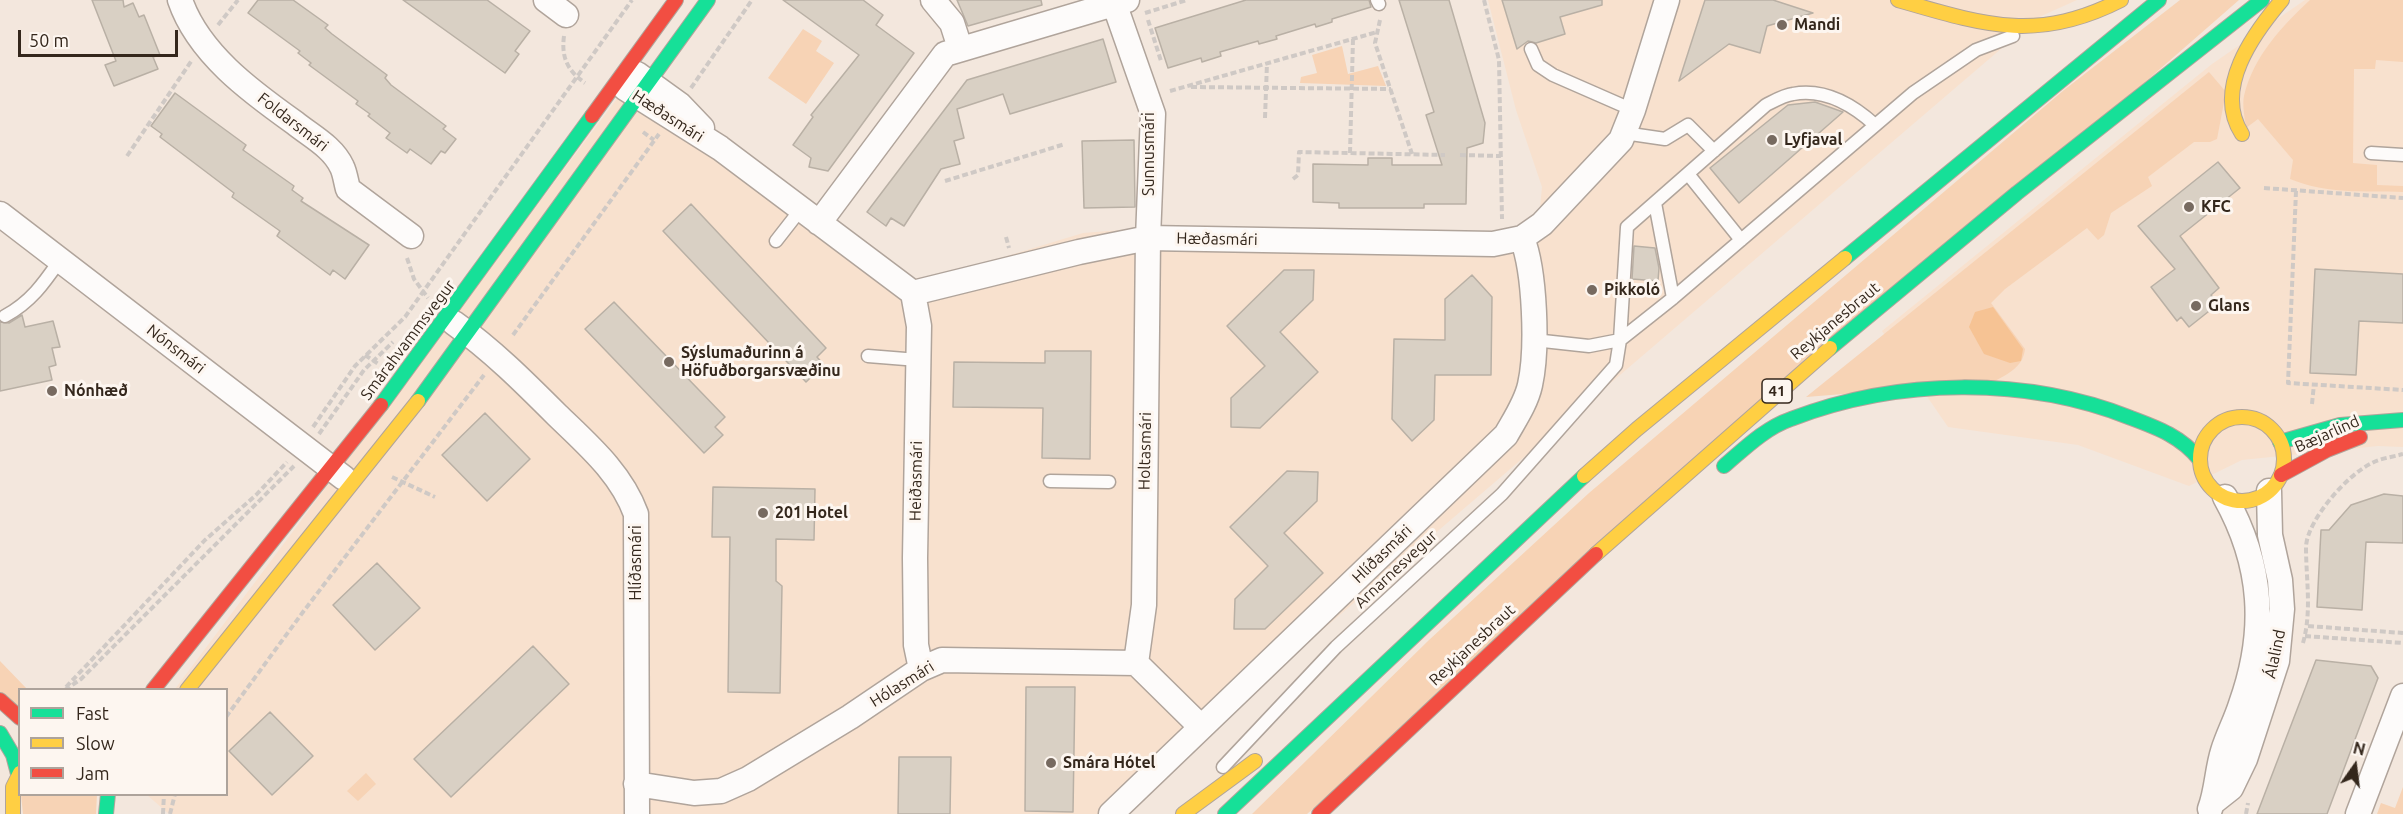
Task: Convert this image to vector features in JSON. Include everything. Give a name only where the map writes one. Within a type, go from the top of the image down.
[{"type":"main road","name":"Smárahvammsvegur","points":[[155,688],[331,468],[447,318],[676,0]]},
{"type":"main road","points":[[189,688],[353,485],[468,333],[708,0]]},
{"type":"main road","points":[[1898,0],[1984,22],[2033,29],[2076,21],[2121,0]]},
{"type":"main road","points":[[1225,814],[1526,528],[1637,429],[2159,0]]},
{"type":"main road","name":"Reykjanesbraut","points":[[1319,814],[1607,542],[1774,394],[1886,300],[2262,0]]},
{"type":"main road","points":[[2242,134],[2233,117],[2234,86],[2238,71],[2255,34],[2282,0]]},
{"type":"main road","points":[[1715,474],[1748,445],[1778,426],[1818,410],[1868,396],[1985,388],[2066,397],[2104,406],[2187,442],[2200,460],[2204,478],[2217,493],[2225,497],[2248,501],[2275,483],[2284,458],[2280,442],[2264,424],[2249,418],[2233,418],[2218,425],[2207,437],[2200,460]]},
{"type":"main road","name":"Bæjarlind","points":[[2275,483],[2327,450],[2374,432],[2385,420]]},
{"type":"main road","name":"Bæjarlind","points":[[2280,442],[2300,433],[2361,421],[2403,420]]},
{"type":"main road","points":[[1607,542],[1670,507]]},
{"type":"main road","points":[[1287,737],[1372,674]]},
{"type":"main road","points":[[0,700],[18,716]]},
{"type":"main road","points":[[0,733],[13,755],[18,771]]},
{"type":"main road","points":[[1181,814],[1268,751]]},
{"type":"main road","points":[[1334,814],[1379,756]]},
{"type":"main road","points":[[13,814],[11,800],[18,777]]},
{"type":"main road","points":[[106,814],[108,796]]},
{"type":"street","name":"Foldarsmári","points":[[180,0],[192,31],[261,99],[330,149],[343,167],[348,189],[359,200],[411,236]]},
{"type":"street","points":[[546,0],[566,15]]},
{"type":"street","points":[[933,0],[952,23],[960,48]]},
{"type":"street","name":"Hæðasmári","points":[[1649,0],[1654,39]]},
{"type":"street","name":"Hæðasmári","points":[[623,75],[643,90],[680,105],[720,148],[913,293],[1079,252],[1148,238],[1493,244],[1522,238],[1552,214],[1607,157],[1624,133],[1634,110],[1667,0]]},
{"type":"street","name":"Sunnusmári","points":[[810,216],[945,54],[1118,1],[1153,114],[1148,238]]},
{"type":"street","name":"Nónsmári","points":[[0,214],[353,485]]},
{"type":"street","name":"Holtasmári","points":[[1136,663],[1144,605],[1148,238]]},
{"type":"street","name":"Hlíðasmári","points":[[1111,814],[1506,435],[1519,413],[1530,385],[1534,340],[1529,267],[1522,238]]},
{"type":"street","name":"Heiðasmári","points":[[913,293],[919,326],[915,558],[916,645],[921,669]]},
{"type":"street","name":"Hlíðasmári","points":[[447,318],[507,366],[611,469],[636,514],[637,814]]},
{"type":"street","name":"Álalind","points":[[2210,808],[2231,788],[2245,759],[2277,661],[2282,609],[2280,580],[2270,535],[2275,483]]},
{"type":"street","name":"Álalind","points":[[2210,808],[2224,749],[2242,702],[2258,637],[2259,602],[2252,561],[2240,525],[2225,497]]},
{"type":"street","name":"Hólasmári","points":[[636,784],[694,793],[721,790],[748,779],[830,729],[921,669],[942,660],[1136,663]]},
{"type":"street","points":[[1136,663],[1202,727]]},
{"type":"street","points":[[2358,814],[2403,696]]},
{"type":"lane","points":[[1534,340],[1589,346],[1620,340],[1673,298],[1913,93],[1976,50],[2033,29]]},
{"type":"lane","points":[[1531,49],[1538,65],[1552,75],[1634,110]]},
{"type":"lane","name":"Arnarnesvegur","points":[[1181,814],[1336,647],[1502,494],[1616,365],[1620,340],[1627,227],[1766,105],[1792,94],[1814,94],[1838,99],[1857,109],[1875,125]]},
{"type":"lane","points":[[1624,133],[1665,139],[1688,125],[1714,151]]},
{"type":"lane","points":[[2372,153],[2403,155]]},
{"type":"lane","points":[[1688,174],[1741,240]]},
{"type":"lane","points":[[1655,203],[1673,298]]},
{"type":"lane","points":[[776,241],[810,216]]},
{"type":"lane","points":[[5,316],[23,307],[36,294],[60,260]]},
{"type":"lane","points":[[868,356],[918,360]]},
{"type":"lane","points":[[1050,481],[1108,482]]},
{"type":"path","points":[[127,156],[204,43],[238,0]]},
{"type":"path","points":[[67,688],[81,679],[226,531],[282,482],[318,420],[345,381],[365,355],[400,322],[632,0]]},
{"type":"path","points":[[684,98],[752,0]]},
{"type":"path","points":[[1484,0],[1499,60],[1502,224]]},
{"type":"path","points":[[1379,7],[1375,43],[1412,154]]},
{"type":"path","points":[[566,15],[562,45],[566,63],[576,77],[583,82]]},
{"type":"path","points":[[1170,91],[1377,32]]},
{"type":"path","points":[[1350,153],[1353,39]]},
{"type":"path","points":[[1265,118],[1267,63]]},
{"type":"path","points":[[576,91],[589,73]]},
{"type":"path","points":[[1185,87],[1390,89]]},
{"type":"path","points":[[1343,121],[1351,121]]},
{"type":"path","points":[[513,335],[660,132]]},
{"type":"path","points":[[945,182],[1065,144]]},
{"type":"path","points":[[1293,179],[1298,175],[1299,152],[1445,155]]},
{"type":"path","points":[[1460,155],[1501,156]]},
{"type":"path","points":[[2264,188],[2403,198]]},
{"type":"path","points":[[2296,191],[2288,383],[2403,390]]},
{"type":"path","points":[[411,236],[405,249],[414,279],[429,299]]},
{"type":"path","points":[[551,271],[556,275]]},
{"type":"path","points":[[423,307],[435,290]]},
{"type":"path","points":[[532,297],[537,301]]},
{"type":"path","points":[[400,322],[407,328]]},
{"type":"path","points":[[66,688],[76,674],[205,540],[277,475],[325,426],[373,360],[399,337]]},
{"type":"path","points":[[365,355],[385,369]]},
{"type":"path","points":[[228,714],[488,369]]},
{"type":"path","points":[[345,381],[359,391]]},
{"type":"path","points":[[318,420],[325,426]]},
{"type":"path","points":[[400,483],[435,497]]},
{"type":"path","points":[[2308,626],[2403,633]]},
{"type":"path","points":[[2305,636],[2403,643]]},
{"type":"path","points":[[164,814],[165,796]]},
{"type":"path","points":[[170,814],[175,796]]},
{"type":"shaded area","points":[[1488,0],[2077,0],[2037,18],[1210,726],[1099,814],[169,814],[148,796],[228,796],[228,688],[176,688],[628,84],[912,279],[948,274],[1083,233],[1171,226],[1494,234],[1523,225],[1540,208],[1542,187],[1516,110]]},
{"type":"shaded area","points":[[2180,0],[2239,0],[1307,814],[1252,814],[1429,640],[1589,493],[2064,90]]},
{"type":"shaded area","points":[[2305,0],[2403,0],[2403,447],[2378,446],[2242,460],[2189,486],[2078,445],[1948,427],[1882,331],[2212,64]]},
{"type":"shaded area","points":[[2310,0],[2403,0],[2403,62],[2376,60],[2375,69],[2354,69],[2353,163],[2377,165],[2377,185],[2403,186],[2403,192],[2331,189],[2290,179],[2293,160],[2258,119],[2246,128],[2243,100],[2254,68],[2279,32]]},
{"type":"shaded area","points":[[803,29],[822,41],[816,51],[834,63],[806,104],[768,78]]},
{"type":"shaded area","points":[[1342,46],[1348,74],[1378,66],[1386,86],[1300,83],[1301,77],[1317,73],[1312,55]]},
{"type":"shaded area","points":[[2209,72],[2226,92],[2217,139],[2210,142],[2194,142],[2148,177],[2152,186],[2111,213],[2104,235],[2098,240],[2087,228],[2005,289],[1991,303],[2025,349],[2021,361],[2014,369],[1993,382],[1806,397]]},
{"type":"shaded area","points":[[1993,307],[2023,349],[2021,361],[2010,363],[1984,354],[1969,327],[1975,312]]},
{"type":"shaded area","points":[[0,661],[26,688],[18,688],[18,709],[0,694]]},
{"type":"shaded area","points":[[366,773],[376,784],[358,801],[347,791]]},
{"type":"shaded area","points":[[2403,787],[2403,814],[2377,814],[2381,803],[2395,808]]},
{"type":"shaded area","points":[[21,796],[97,796],[96,814],[23,814]]},
{"type":"building","points":[[92,0],[123,0],[124,7],[133,3],[139,17],[144,15],[160,55],[153,57],[158,69],[114,86],[105,65],[116,61]]},
{"type":"building","points":[[258,0],[293,0],[328,25],[325,28],[332,34],[387,75],[385,78],[391,85],[446,126],[443,129],[456,139],[445,153],[441,151],[431,164],[410,149],[407,153],[386,138],[390,133],[356,104],[358,101],[309,65],[311,63],[298,53],[300,51],[248,13]]},
{"type":"building","points":[[403,0],[487,0],[530,31],[515,51],[519,54],[505,73]]},
{"type":"building","points":[[783,0],[863,0],[883,15],[876,25],[914,53],[828,171],[809,167],[811,158],[793,145],[813,117],[811,115],[859,55]]},
{"type":"building","points":[[957,0],[1041,0],[1042,5],[968,26]]},
{"type":"building","points":[[1246,0],[1369,0],[1371,7],[1332,19],[1332,22],[1316,27],[1315,24],[1276,36],[1277,39],[1259,44],[1258,41],[1220,52],[1221,56],[1202,62],[1201,58],[1168,68],[1155,28]]},
{"type":"building","points":[[1399,0],[1449,0],[1485,123],[1483,143],[1467,148],[1466,204],[1424,204],[1424,208],[1339,208],[1339,203],[1313,202],[1313,164],[1368,165],[1368,158],[1392,158],[1392,165],[1442,165],[1426,115],[1434,112]]},
{"type":"building","points":[[1502,0],[1602,0],[1602,5],[1560,17],[1565,34],[1536,43],[1528,41],[1517,49]]},
{"type":"building","points":[[1705,0],[1773,0],[1813,13],[1767,26],[1760,53],[1729,44],[1679,81]]},
{"type":"building","points":[[1103,39],[1116,82],[1010,114],[1003,94],[957,109],[964,138],[954,141],[960,164],[941,169],[904,226],[891,218],[886,226],[867,212],[967,80]]},
{"type":"building","points":[[175,93],[246,145],[243,150],[294,186],[292,190],[303,198],[301,201],[369,245],[345,279],[333,270],[330,275],[277,236],[280,231],[232,197],[234,193],[160,137],[162,134],[151,126]]},
{"type":"building","points":[[1815,102],[1843,112],[1739,203],[1710,168],[1788,105]]},
{"type":"building","points":[[1134,140],[1135,207],[1084,208],[1082,141]]},
{"type":"building","points":[[2218,162],[2240,188],[2180,236],[2219,288],[2211,295],[2218,304],[2189,327],[2181,317],[2177,321],[2151,287],[2175,269],[2138,226]]},
{"type":"building","points":[[691,204],[826,348],[817,357],[824,365],[806,382],[663,231]]},
{"type":"building","points":[[1634,246],[1655,248],[1659,268],[1658,281],[1632,279]]},
{"type":"building","points":[[2315,269],[2403,274],[2403,323],[2359,321],[2356,375],[2310,373]]},
{"type":"building","points":[[1284,270],[1314,270],[1313,300],[1280,332],[1318,372],[1260,428],[1231,427],[1231,398],[1265,366],[1227,326]]},
{"type":"building","points":[[1472,275],[1492,297],[1491,375],[1435,375],[1434,420],[1412,441],[1392,419],[1394,339],[1445,340],[1445,299]]},
{"type":"building","points":[[614,302],[725,417],[715,427],[723,435],[704,453],[585,329]]},
{"type":"building","points":[[22,315],[25,327],[53,321],[60,347],[52,348],[56,365],[49,367],[52,380],[0,391],[0,322],[9,323]]},
{"type":"building","points":[[1045,351],[1091,351],[1090,459],[1042,458],[1043,408],[953,407],[954,362],[1045,363]]},
{"type":"building","points":[[485,413],[530,459],[487,501],[442,455]]},
{"type":"building","points":[[1287,471],[1318,472],[1317,501],[1284,533],[1323,573],[1265,629],[1234,629],[1235,599],[1268,566],[1230,527]]},
{"type":"building","points":[[713,487],[815,489],[814,540],[776,539],[776,581],[782,586],[780,693],[728,692],[730,537],[712,537]]},
{"type":"building","points":[[2384,494],[2403,496],[2403,543],[2366,542],[2362,610],[2317,607],[2321,530],[2329,530],[2351,505]]},
{"type":"building","points":[[377,563],[420,608],[375,650],[333,605]]},
{"type":"building","points":[[533,646],[569,684],[451,797],[414,759]]},
{"type":"building","points":[[2316,660],[2371,666],[2378,678],[2327,814],[2257,814]]},
{"type":"building","points":[[1026,687],[1075,687],[1073,812],[1025,811]]},
{"type":"building","points":[[270,712],[313,756],[272,795],[229,751]]},
{"type":"building","points":[[899,757],[951,757],[950,814],[898,814]]},
{"type":"traffic: fast","points":[[418,401],[708,0]]},
{"type":"traffic: fast","points":[[1845,258],[2159,0]]},
{"type":"traffic: fast","points":[[1830,348],[2017,193],[2262,0]]},
{"type":"traffic: fast","points":[[381,405],[592,116]]},
{"type":"traffic: fast","points":[[1724,466],[1764,433],[1781,423],[1832,405],[1874,396],[1961,387],[2005,389],[2090,404],[2169,434],[2185,445],[2200,460]]},
{"type":"traffic: fast","points":[[2280,442],[2340,425],[2403,420]]},
{"type":"traffic: fast","points":[[1225,814],[1584,476]]},
{"type":"traffic: fast","points":[[0,733],[13,755],[18,774]]},
{"type":"traffic: fast","points":[[106,814],[108,796]]},
{"type":"traffic: slow","points":[[1898,0],[1957,17],[2010,26],[2063,22],[2121,0]]},
{"type":"traffic: slow","points":[[2242,134],[2234,117],[2232,99],[2234,81],[2249,45],[2282,0]]},
{"type":"traffic: slow","points":[[1584,476],[1637,429],[1845,258]]},
{"type":"traffic: slow","points":[[1596,554],[1830,348]]},
{"type":"traffic: slow","points":[[189,688],[418,401]]},
{"type":"traffic: slow","points":[[2242,417],[2258,420],[2277,436],[2284,459],[2281,475],[2265,494],[2242,501],[2226,498],[2207,482],[2200,459],[2203,443],[2219,424],[2242,417]]},
{"type":"traffic: slow","points":[[1183,814],[1255,761]]},
{"type":"traffic: slow","points":[[13,814],[13,787],[18,777]]},
{"type":"traffic: jam","points":[[592,116],[676,0]]},
{"type":"traffic: jam","points":[[155,688],[381,405]]},
{"type":"traffic: jam","points":[[2281,475],[2327,450],[2360,437]]},
{"type":"traffic: jam","points":[[1319,814],[1596,554]]},
{"type":"traffic: jam","points":[[0,700],[18,716]]},
{"type":"place","name":"Mandi","points":[[1782,25]]},
{"type":"place","name":"Lyfjaval","points":[[1772,140]]},
{"type":"place","name":"KFC","points":[[2189,207]]},
{"type":"place","name":"Pikkoló","points":[[1592,290]]},
{"type":"place","name":"Glans","points":[[2196,306]]},
{"type":"place","name":"Sýslumaðurinn á Höfuðborgarsvæðinu","points":[[669,362]]},
{"type":"place","name":"Nónhæð","points":[[52,391]]},
{"type":"place","name":"201 Hotel","points":[[763,513]]},
{"type":"place","name":"Smára Hótel","points":[[1051,763]]}]
